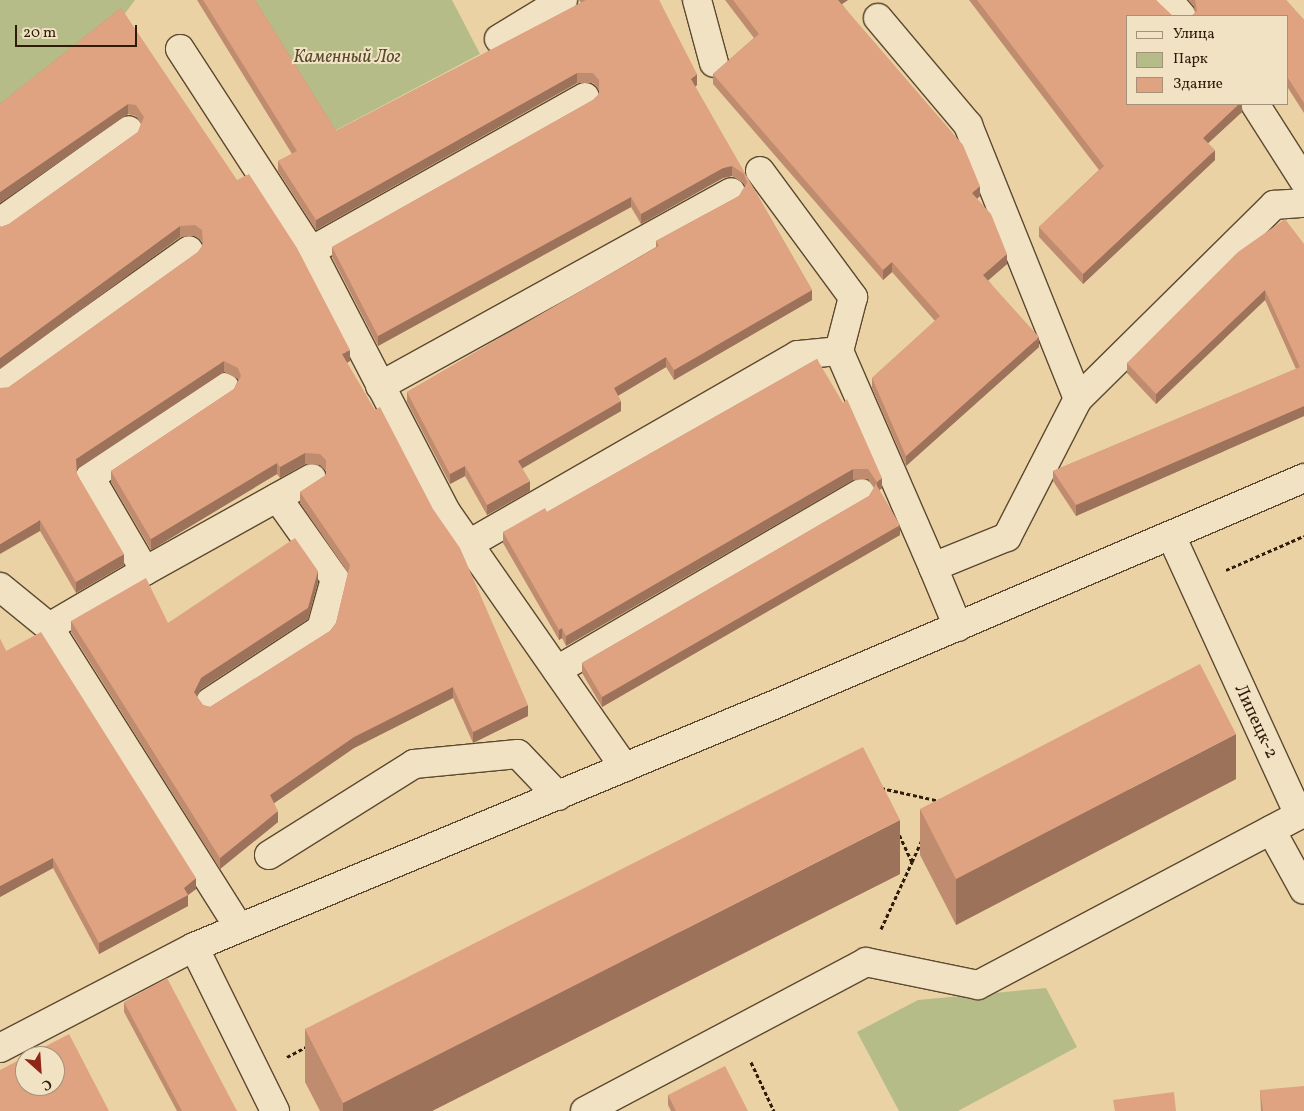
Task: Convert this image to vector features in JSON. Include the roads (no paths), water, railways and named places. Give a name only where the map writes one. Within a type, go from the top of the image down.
[{"type":"street","points":[[499,40],[563,0]]},
{"type":"street","points":[[697,0],[714,62]]},
{"type":"street","points":[[1168,0],[1181,15]]},
{"type":"street","points":[[878,18],[968,125],[1078,399]]},
{"type":"street","points":[[180,49],[311,251],[447,513],[624,768]]},
{"type":"street","points":[[311,251],[585,97]]},
{"type":"street","points":[[1256,105],[1304,181]]},
{"type":"street","points":[[0,222],[129,130]]},
{"type":"street","points":[[760,171],[853,297],[839,351],[958,627]]},
{"type":"street","points":[[380,386],[731,192]]},
{"type":"street","points":[[933,567],[1008,537],[1078,399],[1274,205],[1304,203]]},
{"type":"street","points":[[0,385],[189,250]]},
{"type":"street","points":[[469,544],[798,355],[839,351]]},
{"type":"street","points":[[144,571],[90,477],[225,387]]},
{"type":"street","points":[[49,627],[144,571],[312,478]]},
{"type":"street","points":[[0,1048],[194,947],[1172,537],[1304,478]]},
{"type":"street","points":[[557,670],[861,493]]},
{"type":"street","points":[[210,702],[321,629],[335,579],[277,498]]},
{"type":"street","name":"Липецк-2","points":[[1172,537],[1299,816],[1271,830]]},
{"type":"street","points":[[0,588],[49,627],[239,928]]},
{"type":"street","points":[[269,855],[414,764],[518,754],[558,796]]},
{"type":"street","points":[[585,1111],[866,962],[978,985],[1271,830],[1304,890]]},
{"type":"street","points":[[194,947],[275,1111]]},
{"type":"park label","name":"Каменный Лог","points":[[347,58]]}]
